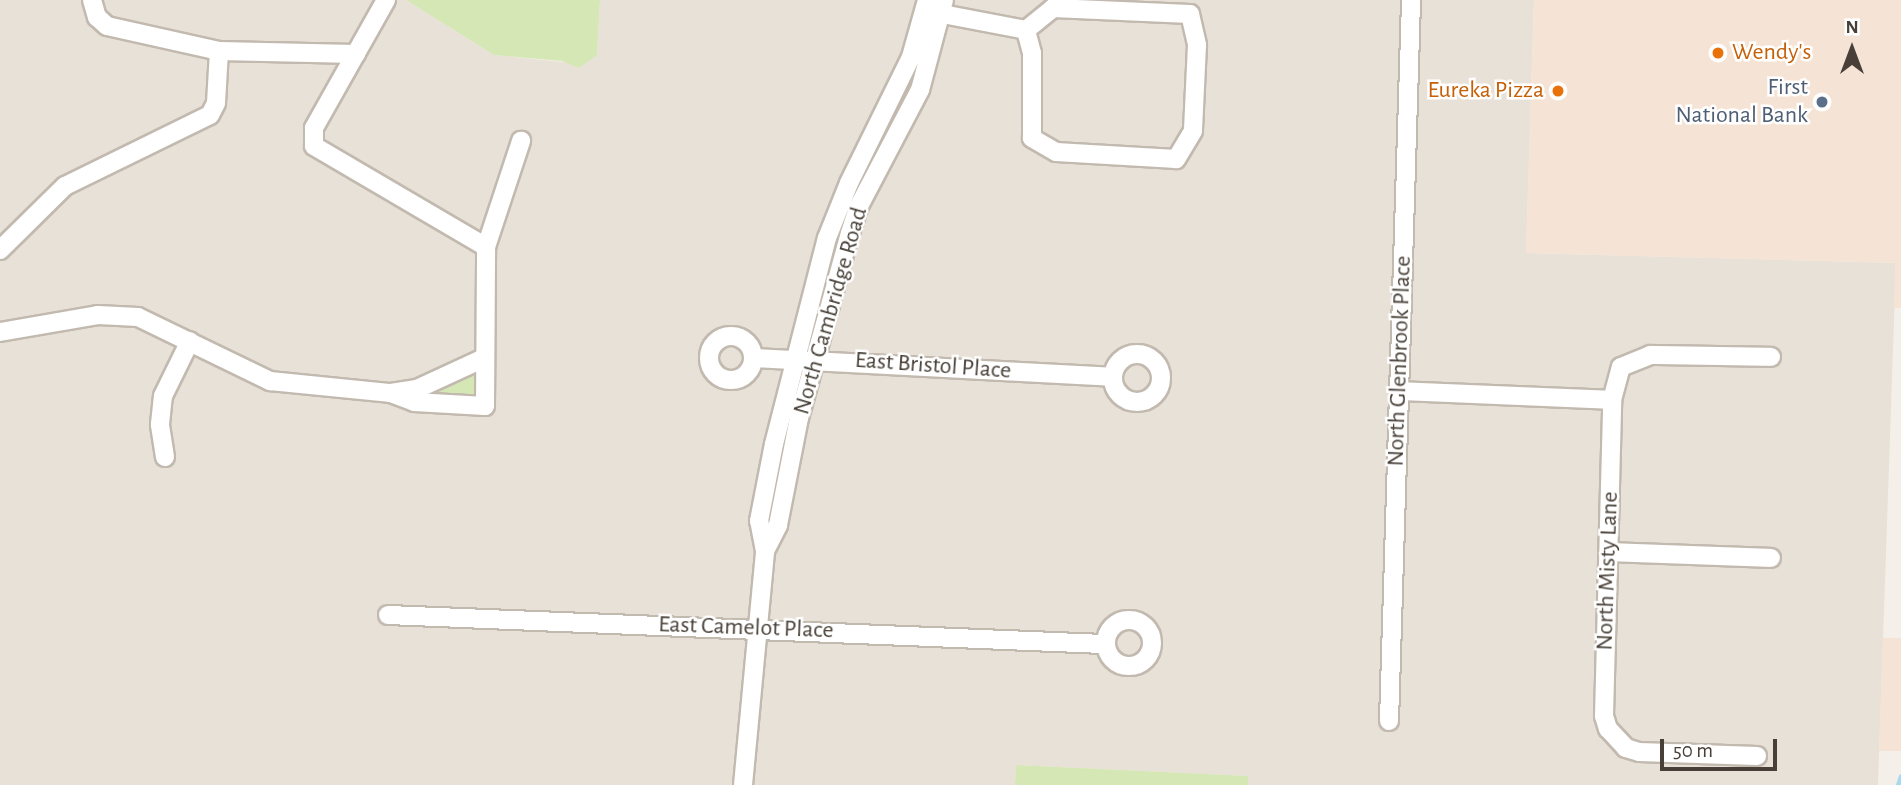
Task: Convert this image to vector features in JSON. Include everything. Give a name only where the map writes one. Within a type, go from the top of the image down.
[{"type":"street","points":[[92,0],[97,17],[107,26],[219,51],[356,54]]},
{"type":"street","points":[[386,0],[314,128],[314,146],[486,247]]},
{"type":"street","name":"North Glenbrook Place","points":[[1389,721],[1410,0]]},
{"type":"street","points":[[934,6],[1026,30]]},
{"type":"street","name":"North Cambridge Road","points":[[743,785],[765,551],[759,521],[796,358],[827,238],[849,183],[889,108],[934,6]]},
{"type":"street","name":"North Cambridge Road","points":[[765,551],[778,524],[815,359],[859,206],[920,90],[934,6]]},
{"type":"street","points":[[1053,8],[1190,15],[1197,45],[1193,131],[1176,159],[1056,152],[1032,138],[1032,53],[1026,30],[1053,8]]},
{"type":"street","points":[[0,250],[65,187],[210,115],[216,103],[219,51]]},
{"type":"street","points":[[391,393],[414,402],[485,406],[486,247],[521,141]]},
{"type":"street","points":[[0,332],[118,314],[155,323],[270,381],[391,393],[417,389],[484,358]]},
{"type":"street","points":[[165,457],[160,424],[163,396],[190,341]]},
{"type":"street","name":"North Misty Lane","points":[[1757,756],[1639,752],[1616,740],[1604,716],[1612,400],[1621,367],[1650,355],[1771,358]]},
{"type":"street","name":"East Bristol Place","points":[[754,358],[815,359],[1111,377]]},
{"type":"street","points":[[1399,391],[1612,400]]},
{"type":"street","points":[[1609,552],[1771,558]]},
{"type":"street","name":"East Camelot Place","points":[[388,615],[1105,644]]},
{"type":"shaded area","points":[[0,0],[406,0],[494,55],[573,63],[597,55],[600,0],[1534,0],[1526,253],[1896,263],[1878,785],[1248,785],[1247,776],[1016,765],[1015,785],[0,785]]},
{"type":"shaded area","points":[[1534,0],[1901,0],[1901,308],[1894,308],[1895,263],[1526,253]]},
{"type":"shaded area","points":[[1883,638],[1901,638],[1901,751],[1879,751]]},
{"type":"green space","points":[[406,0],[600,0],[597,55],[579,68],[562,61],[494,55]]},
{"type":"green space","points":[[484,358],[485,406],[414,402]]},
{"type":"green space","points":[[1016,765],[1248,776],[1248,785],[1015,785]]},
{"type":"waterway","points":[[1898,785],[1901,776]]},
{"type":"place","name":"Wendy's","points":[[1718,53]]},
{"type":"place","name":"Eureka Pizza","points":[[1558,91]]},
{"type":"place","name":"First National Bank","points":[[1822,102]]}]
